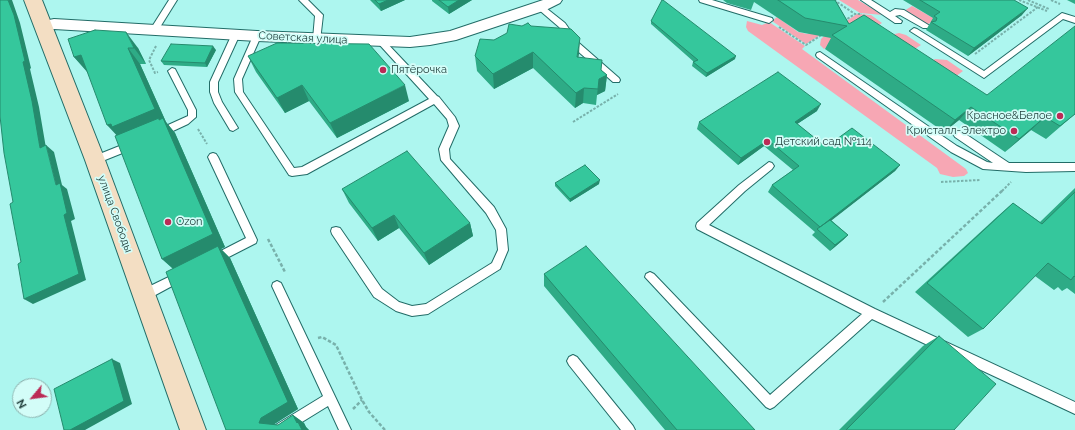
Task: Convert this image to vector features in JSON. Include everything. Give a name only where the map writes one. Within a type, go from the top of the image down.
[{"type":"street","name":"улица Свободы","points":[[33,0],[95,160],[193,430]]},
{"type":"street","name":"Советская улица","points":[[44,26],[54,24],[156,37],[236,34],[381,42],[410,42],[444,38],[541,7],[555,0]]},
{"type":"lane","points":[[156,37],[173,0]]},
{"type":"lane","points":[[302,0],[319,15],[317,38]]},
{"type":"lane","points":[[703,0],[769,20]]},
{"type":"lane","points":[[864,0],[898,21]]},
{"type":"lane","points":[[541,7],[562,25],[576,45],[616,80]]},
{"type":"lane","points":[[890,16],[895,12],[901,12],[926,26]]},
{"type":"lane","points":[[914,31],[984,75],[1063,16],[1075,20]]},
{"type":"lane","points":[[233,128],[218,103],[214,92],[214,82],[236,34]]},
{"type":"lane","points":[[256,36],[238,79],[239,92],[292,172],[304,171],[436,99]]},
{"type":"lane","points":[[336,231],[378,292],[396,306],[412,311],[428,309],[496,266],[503,250],[501,229],[490,210],[446,160],[444,149],[454,126],[451,117],[436,99],[381,42]]},
{"type":"lane","points":[[820,54],[954,149],[986,166],[1026,168],[1075,167]]},
{"type":"lane","points":[[95,160],[185,122],[192,117],[192,110],[172,71]]},
{"type":"lane","points":[[958,134],[1007,167]]},
{"type":"lane","points":[[203,265],[252,240],[212,157]]},
{"type":"lane","points":[[769,166],[742,188],[701,226],[871,313],[1075,408]]},
{"type":"lane","points":[[144,295],[188,272]]},
{"type":"lane","points":[[650,278],[770,403],[871,313]]},
{"type":"lane","points":[[277,286],[345,430]]},
{"type":"lane","points":[[573,361],[629,430]]},
{"type":"lane","points":[[278,430],[330,398]]},
{"type":"path","points":[[832,6],[834,0],[855,14],[841,23]]},
{"type":"path","points":[[1018,0],[1063,16]]},
{"type":"path","points":[[1028,0],[1063,16]]},
{"type":"path","points":[[964,63],[1038,7]]},
{"type":"path","points":[[793,37],[806,45],[827,32]]},
{"type":"path","points":[[149,60],[156,37]]},
{"type":"path","points":[[573,122],[620,93]]},
{"type":"path","points":[[871,313],[1026,168]]},
{"type":"path","points":[[276,255],[285,274]]},
{"type":"path","points":[[304,344],[322,337],[336,345],[366,406],[385,430]]},
{"type":"shaded area","points":[[839,0],[858,0],[883,15],[860,13]]},
{"type":"shaded area","points":[[912,6],[935,19],[927,25],[904,11]]},
{"type":"shaded area","points":[[857,14],[871,15],[882,23],[865,34],[856,28],[824,49],[820,45],[821,39],[824,36]]},
{"type":"shaded area","points":[[777,17],[798,32],[807,34],[826,22],[833,27],[806,44],[772,21]]},
{"type":"shaded area","points":[[747,21],[762,25],[769,22],[805,46],[802,49],[966,169],[968,173],[964,176],[953,177],[940,174],[937,168],[748,31],[746,27]]},
{"type":"shaded area","points":[[899,33],[906,35],[921,45],[901,58],[880,44]]},
{"type":"shaded area","points":[[935,59],[947,60],[963,71],[943,86],[920,70]]},
{"type":"building","points":[[0,0],[8,0],[14,15],[25,61],[23,62],[32,101],[40,148],[46,145],[56,185],[60,183],[67,213],[64,215],[79,274],[24,299],[18,264],[21,262],[10,204],[13,202],[4,153],[0,116]]},
{"type":"building","points":[[375,0],[388,0],[379,4]]},
{"type":"building","points":[[439,0],[459,0],[448,7]]},
{"type":"building","points":[[662,0],[736,56],[707,73],[693,62],[698,60],[651,21]]},
{"type":"building","points":[[778,0],[835,0],[849,24],[864,15],[987,95],[1075,26],[1075,114],[1060,126],[1045,117],[1019,139],[971,107],[955,120],[832,35],[847,26],[805,18]]},
{"type":"building","points":[[920,0],[1014,0],[1028,8],[974,48],[931,22],[936,21],[937,18],[934,16],[940,12]]},
{"type":"building","points":[[528,23],[531,26],[571,29],[580,38],[577,57],[602,60],[601,70],[607,75],[599,79],[598,89],[584,88],[576,93],[533,52],[493,74],[475,56],[480,39],[494,40],[507,33],[509,24],[522,26]]},
{"type":"building","points":[[95,30],[126,32],[134,48],[128,48],[155,109],[112,127],[111,124],[107,125],[81,55],[74,57],[68,39]]},
{"type":"building","points":[[277,43],[369,44],[405,85],[330,123],[302,85],[277,98],[248,56]]},
{"type":"building","points":[[171,44],[213,46],[205,63],[161,61]]},
{"type":"building","points":[[778,72],[821,104],[795,122],[826,147],[852,128],[900,165],[820,227],[772,185],[799,166],[768,140],[741,158],[699,122]]},
{"type":"building","points":[[159,118],[159,120],[163,118],[213,234],[162,259],[115,136]]},
{"type":"building","points":[[407,151],[470,223],[424,253],[394,215],[372,228],[342,189]]},
{"type":"building","points":[[585,165],[600,180],[570,199],[555,183]]},
{"type":"building","points":[[1075,192],[1075,277],[1074,276],[1071,280],[1048,263],[983,329],[927,283],[1013,203],[1042,224]]},
{"type":"building","points":[[830,220],[848,235],[835,245],[817,229]]},
{"type":"building","points":[[218,246],[288,402],[261,418],[259,423],[278,425],[293,415],[302,430],[226,430],[166,272]]},
{"type":"building","points":[[586,246],[755,430],[677,430],[544,274]]},
{"type":"building","points":[[939,336],[996,384],[954,430],[846,430]]},
{"type":"building","points":[[112,359],[124,401],[70,430],[64,430],[54,389]]},
{"type":"place","name":"Пятёрочка","points":[[383,70]]},
{"type":"place","name":"Красное&Белое","points":[[1060,116]]},
{"type":"place","name":"Кристалл-Электро","points":[[1014,131]]},
{"type":"place","name":"Детский сад №114","points":[[767,142]]},
{"type":"place","name":"Ozon","points":[[168,222]]}]
